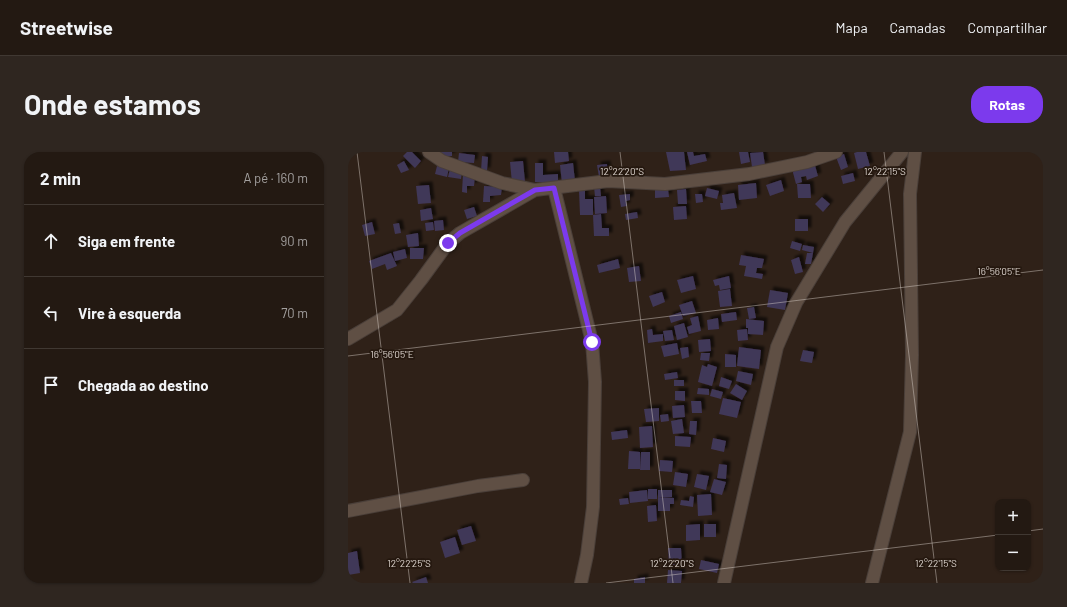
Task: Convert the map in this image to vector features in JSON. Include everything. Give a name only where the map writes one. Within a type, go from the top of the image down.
[{"type":"street","points":[[429,152],[442,161],[502,183],[535,190],[608,181],[665,184],[741,175],[807,162],[836,152]]},
{"type":"street","points":[[724,583],[780,341],[796,303],[845,222],[902,152]]},
{"type":"street","points":[[872,583],[910,432],[912,355],[910,194],[915,152]]},
{"type":"street","points":[[554,188],[592,342],[595,382],[593,507],[587,555],[581,583]]},
{"type":"street","points":[[348,339],[397,310],[448,243],[460,233],[535,190]]},
{"type":"street","points":[[348,511],[478,486],[523,480]]},
{"type":"building","points":[[407,152],[412,152],[421,161],[415,168],[403,156]]},
{"type":"building","points":[[439,152],[452,152],[452,156],[439,157]]},
{"type":"building","points":[[554,152],[568,152],[569,161],[555,163]]},
{"type":"building","points":[[666,152],[684,152],[686,170],[670,171]]},
{"type":"building","points":[[687,152],[693,152],[694,156],[705,154],[707,161],[690,165]]},
{"type":"building","points":[[739,152],[748,152],[750,162],[741,164]]},
{"type":"building","points":[[763,152],[765,165],[752,167],[750,153]]},
{"type":"building","points":[[866,152],[870,166],[858,169],[854,153]]},
{"type":"building","points":[[459,153],[475,155],[474,163],[458,162]]},
{"type":"building","points":[[844,154],[848,167],[841,170],[836,157]]},
{"type":"building","points":[[482,156],[488,157],[487,171],[481,171]]},
{"type":"building","points":[[404,161],[409,170],[401,173],[397,165]]},
{"type":"building","points":[[523,161],[525,182],[512,183],[510,162]]},
{"type":"building","points":[[814,162],[818,176],[807,180],[806,176],[801,177],[802,182],[796,184],[792,169]]},
{"type":"building","points":[[535,163],[543,163],[543,175],[558,174],[558,182],[535,182]]},
{"type":"building","points":[[573,163],[575,181],[562,183],[560,165]]},
{"type":"building","points":[[607,164],[608,176],[599,177],[597,165]]},
{"type":"building","points":[[437,166],[449,168],[447,177],[435,174]]},
{"type":"building","points":[[450,169],[462,170],[461,179],[448,177]]},
{"type":"building","points":[[853,173],[855,181],[843,184],[841,176]]},
{"type":"building","points":[[463,174],[475,175],[474,186],[467,186],[467,193],[462,192]]},
{"type":"building","points":[[781,180],[784,191],[770,196],[766,185]]},
{"type":"building","points":[[756,183],[757,198],[739,200],[738,185]]},
{"type":"building","points":[[797,184],[810,184],[811,198],[798,198]]},
{"type":"building","points":[[429,185],[431,203],[418,204],[416,186]]},
{"type":"building","points":[[484,186],[502,187],[501,195],[490,196],[490,202],[483,202]]},
{"type":"building","points":[[600,186],[601,196],[595,196],[594,187]]},
{"type":"building","points":[[707,188],[719,191],[717,199],[705,196]]},
{"type":"building","points":[[668,189],[669,197],[655,198],[655,190]]},
{"type":"building","points":[[686,189],[687,204],[678,204],[677,190]]},
{"type":"building","points":[[579,190],[585,190],[585,199],[593,199],[593,215],[580,215]]},
{"type":"building","points":[[734,193],[737,208],[721,210],[720,203],[723,203],[722,195]]},
{"type":"building","points":[[630,194],[630,200],[626,201],[627,206],[621,207],[619,195]]},
{"type":"building","points":[[695,194],[702,194],[703,202],[696,203]]},
{"type":"building","points":[[606,196],[607,213],[595,214],[594,197]]},
{"type":"building","points":[[822,197],[830,204],[823,212],[815,204]]},
{"type":"building","points":[[686,206],[687,219],[674,220],[673,207]]},
{"type":"building","points":[[474,207],[477,216],[467,219],[464,210]]},
{"type":"building","points":[[431,208],[433,219],[421,221],[420,210]]},
{"type":"building","points":[[637,212],[638,218],[626,220],[625,214]]},
{"type":"building","points":[[601,214],[602,228],[609,228],[609,236],[594,236],[593,215]]},
{"type":"building","points":[[795,219],[808,219],[808,231],[795,231]]},
{"type":"building","points":[[443,220],[444,230],[435,231],[434,221]]},
{"type":"building","points":[[372,222],[375,234],[365,236],[362,225]]},
{"type":"building","points":[[433,222],[434,230],[426,231],[425,223]]},
{"type":"building","points":[[399,223],[401,233],[395,234],[393,224]]},
{"type":"building","points":[[418,233],[419,246],[408,247],[406,235]]},
{"type":"building","points":[[792,241],[802,244],[800,251],[790,248]]},
{"type":"building","points":[[803,245],[814,247],[813,253],[802,250]]},
{"type":"building","points":[[410,248],[424,248],[423,259],[410,259]]},
{"type":"building","points":[[405,249],[407,258],[395,261],[393,252]]},
{"type":"building","points":[[391,253],[397,266],[387,270],[385,264],[372,269],[369,261]]},
{"type":"building","points":[[807,253],[813,253],[811,264],[805,264]]},
{"type":"building","points":[[741,255],[764,259],[762,268],[757,268],[756,273],[763,274],[762,279],[744,276],[746,266],[739,265]]},
{"type":"building","points":[[799,257],[803,272],[795,274],[791,260]]},
{"type":"building","points":[[618,259],[620,268],[599,273],[597,265]]},
{"type":"building","points":[[639,266],[641,281],[629,282],[627,268]]},
{"type":"building","points":[[693,276],[696,289],[681,293],[677,280]]},
{"type":"building","points":[[729,276],[731,288],[720,290],[719,285],[715,286],[713,280]]},
{"type":"building","points":[[730,289],[732,306],[720,307],[718,291]]},
{"type":"building","points":[[770,290],[788,293],[785,310],[767,307]]},
{"type":"building","points":[[662,292],[665,302],[653,307],[649,296]]},
{"type":"building","points":[[692,301],[696,313],[683,316],[679,305]]},
{"type":"building","points":[[754,307],[756,318],[749,319],[747,308]]},
{"type":"building","points":[[681,312],[683,319],[671,323],[669,316]]},
{"type":"building","points":[[736,312],[737,320],[722,322],[721,314]]},
{"type":"building","points":[[698,316],[701,331],[689,334],[687,327],[692,325],[690,318]]},
{"type":"building","points":[[718,318],[719,329],[708,330],[707,320]]},
{"type":"building","points":[[746,319],[764,321],[763,335],[748,334]]},
{"type":"building","points":[[684,323],[688,337],[677,340],[674,326]]},
{"type":"building","points":[[652,329],[653,335],[663,334],[663,341],[648,343],[647,330]]},
{"type":"building","points":[[747,329],[748,340],[738,341],[737,330]]},
{"type":"building","points":[[672,330],[674,340],[665,341],[663,331]]},
{"type":"building","points":[[710,339],[711,351],[699,352],[698,340]]},
{"type":"building","points":[[677,343],[679,354],[664,357],[661,346]]},
{"type":"building","points":[[688,347],[689,357],[682,359],[680,348]]},
{"type":"building","points":[[739,347],[761,350],[759,369],[737,366]]},
{"type":"building","points":[[803,350],[814,352],[812,363],[800,361]]},
{"type":"building","points":[[701,353],[710,353],[709,361],[700,360]]},
{"type":"building","points":[[725,354],[736,355],[736,367],[725,367]]},
{"type":"building","points":[[708,364],[717,367],[712,386],[698,382],[702,365],[707,367]]},
{"type":"building","points":[[738,371],[753,374],[751,385],[736,381]]},
{"type":"building","points":[[677,372],[678,378],[665,380],[664,374]]},
{"type":"building","points":[[721,377],[732,381],[729,389],[719,386]]},
{"type":"building","points":[[674,380],[684,380],[684,386],[674,386]]},
{"type":"building","points":[[736,384],[747,391],[742,400],[730,393]]},
{"type":"building","points":[[698,388],[709,389],[709,395],[697,394]]},
{"type":"building","points":[[712,389],[723,392],[721,399],[710,396]]},
{"type":"building","points":[[675,391],[685,391],[685,401],[675,400]]},
{"type":"building","points":[[723,398],[741,402],[737,418],[719,414]]},
{"type":"building","points":[[691,401],[701,401],[702,413],[692,413]]},
{"type":"building","points":[[684,405],[685,417],[673,418],[672,406]]},
{"type":"building","points":[[659,408],[659,421],[646,422],[644,409]]},
{"type":"building","points":[[668,414],[669,421],[661,422],[660,415]]},
{"type":"building","points":[[682,419],[684,433],[673,434],[671,421]]},
{"type":"building","points":[[690,421],[697,421],[696,435],[689,434]]},
{"type":"building","points":[[652,426],[653,447],[640,448],[639,427]]},
{"type":"building","points":[[627,430],[628,438],[612,440],[611,432]]},
{"type":"building","points":[[675,436],[691,437],[690,447],[675,446]]},
{"type":"building","points":[[713,438],[726,441],[724,452],[711,449]]},
{"type":"building","points":[[629,451],[640,452],[640,469],[628,469]]},
{"type":"building","points":[[641,452],[650,452],[650,470],[640,470]]},
{"type":"building","points":[[660,460],[673,461],[672,472],[659,471]]},
{"type":"building","points":[[719,464],[727,465],[726,479],[717,478]]},
{"type":"building","points":[[675,472],[688,474],[686,487],[673,485]]},
{"type":"building","points":[[697,474],[709,476],[706,490],[694,487]]},
{"type":"building","points":[[714,479],[726,482],[722,495],[710,492]]},
{"type":"building","points":[[648,489],[657,489],[657,499],[648,499]]},
{"type":"building","points":[[647,490],[648,501],[630,503],[629,492]]},
{"type":"building","points":[[658,490],[672,490],[672,497],[658,497]]},
{"type":"building","points":[[711,494],[712,515],[698,516],[697,495]]},
{"type":"building","points":[[690,496],[694,497],[693,507],[680,505],[681,500],[689,501]]},
{"type":"building","points":[[658,497],[674,498],[674,504],[670,504],[670,511],[658,511]]},
{"type":"building","points":[[628,498],[629,504],[620,505],[619,499]]},
{"type":"building","points":[[656,505],[657,521],[648,522],[647,506]]},
{"type":"building","points":[[700,524],[700,540],[686,541],[686,525]]},
{"type":"building","points":[[704,524],[716,524],[716,537],[704,537]]},
{"type":"building","points":[[471,526],[476,541],[462,545],[457,530]]},
{"type":"building","points":[[455,537],[460,553],[445,558],[440,542]]},
{"type":"building","points":[[668,548],[681,548],[682,565],[669,566]]},
{"type":"building","points":[[357,551],[360,573],[348,575],[348,553]]},
{"type":"building","points":[[701,560],[719,564],[717,573],[699,569]]},
{"type":"building","points":[[668,570],[682,571],[681,583],[667,583]]},
{"type":"building","points":[[426,577],[428,583],[412,582]]},
{"type":"building","points":[[645,577],[645,583],[634,583],[634,579]]},
{"type":"route","points":[[448,243],[460,233],[535,190],[554,188],[592,342]]}]
